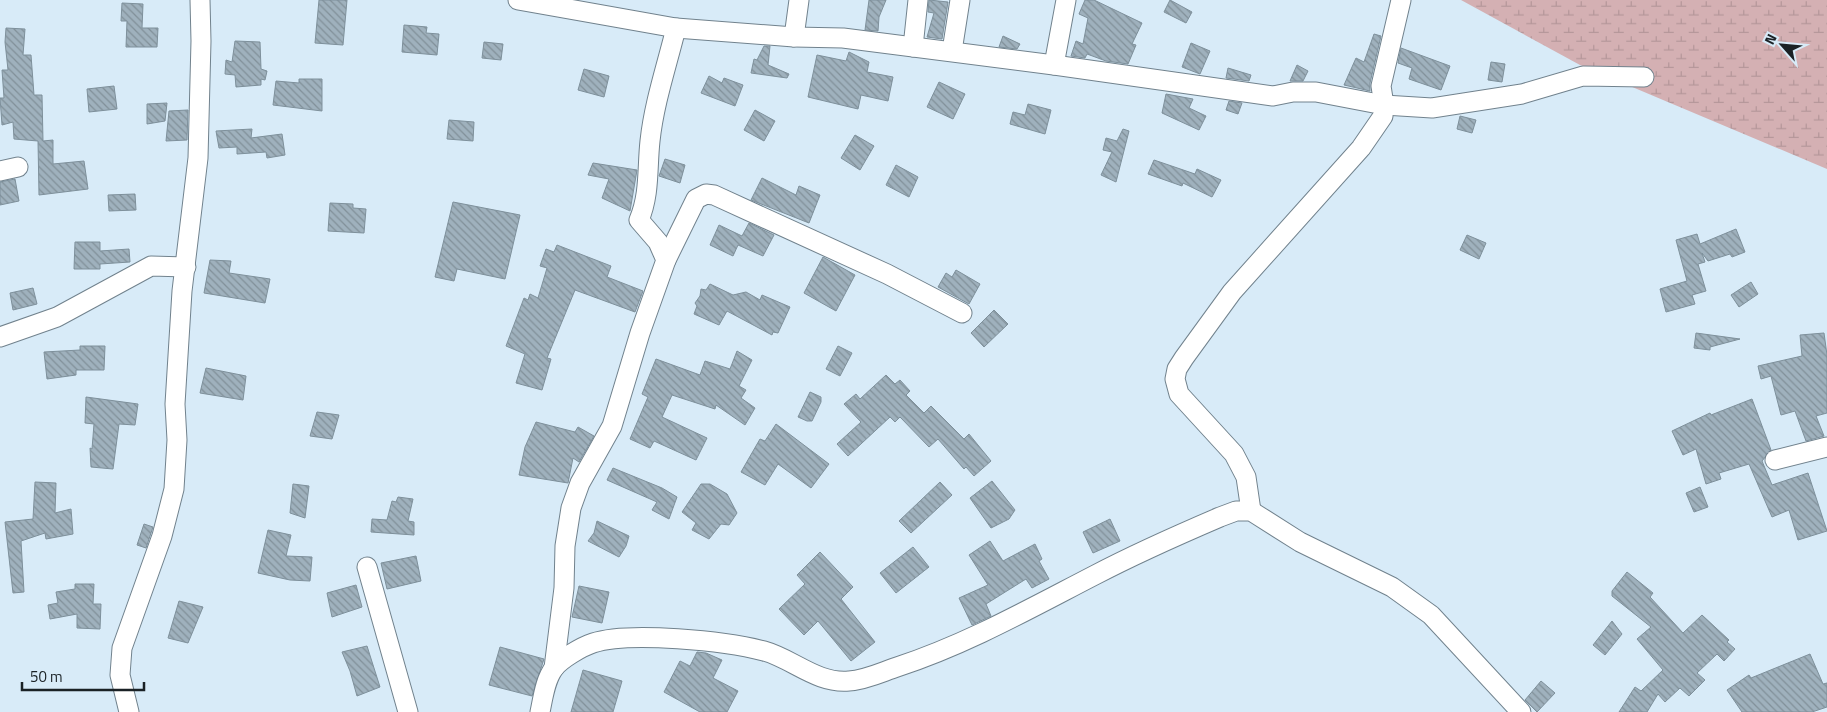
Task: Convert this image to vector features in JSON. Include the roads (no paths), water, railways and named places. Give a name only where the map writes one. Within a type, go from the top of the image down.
[{"type":"street","points":[[129,712],[120,674],[122,648],[162,536],[174,489],[177,440],[175,404],[182,291],[198,158],[201,41],[200,0]]},
{"type":"street","points":[[518,0],[676,28],[794,37],[843,38],[1054,64],[1273,96],[1293,92],[1316,92],[1384,105],[1432,108],[1522,94],[1583,76],[1644,77]]},
{"type":"street","points":[[794,37],[798,0]]},
{"type":"street","points":[[913,47],[918,0]]},
{"type":"street","points":[[952,51],[960,0]]},
{"type":"street","points":[[1054,64],[1066,0]]},
{"type":"street","points":[[1251,511],[1246,477],[1234,454],[1175,388],[1177,369],[1232,292],[1361,148],[1383,116],[1384,105],[1381,86],[1401,0]]},
{"type":"street","points":[[666,260],[658,242],[639,220],[644,208],[650,170],[650,141],[676,28]]},
{"type":"street","points":[[540,712],[545,688],[554,668],[564,588],[565,546],[571,508],[580,483],[612,426],[640,333],[666,260],[696,199],[706,194],[714,195],[887,274],[962,313]]},
{"type":"street","points":[[0,337],[57,318],[151,266],[186,267]]},
{"type":"street","points":[[1775,460],[1827,447]]},
{"type":"street","points":[[554,668],[592,644],[613,640],[661,639],[727,643],[766,652],[814,675],[832,679],[848,681],[868,677],[948,649],[1003,624],[1096,574],[1220,517],[1236,511],[1251,511],[1300,542],[1392,587],[1431,615],[1521,712]]},
{"type":"street","points":[[367,567],[408,712]]}]
